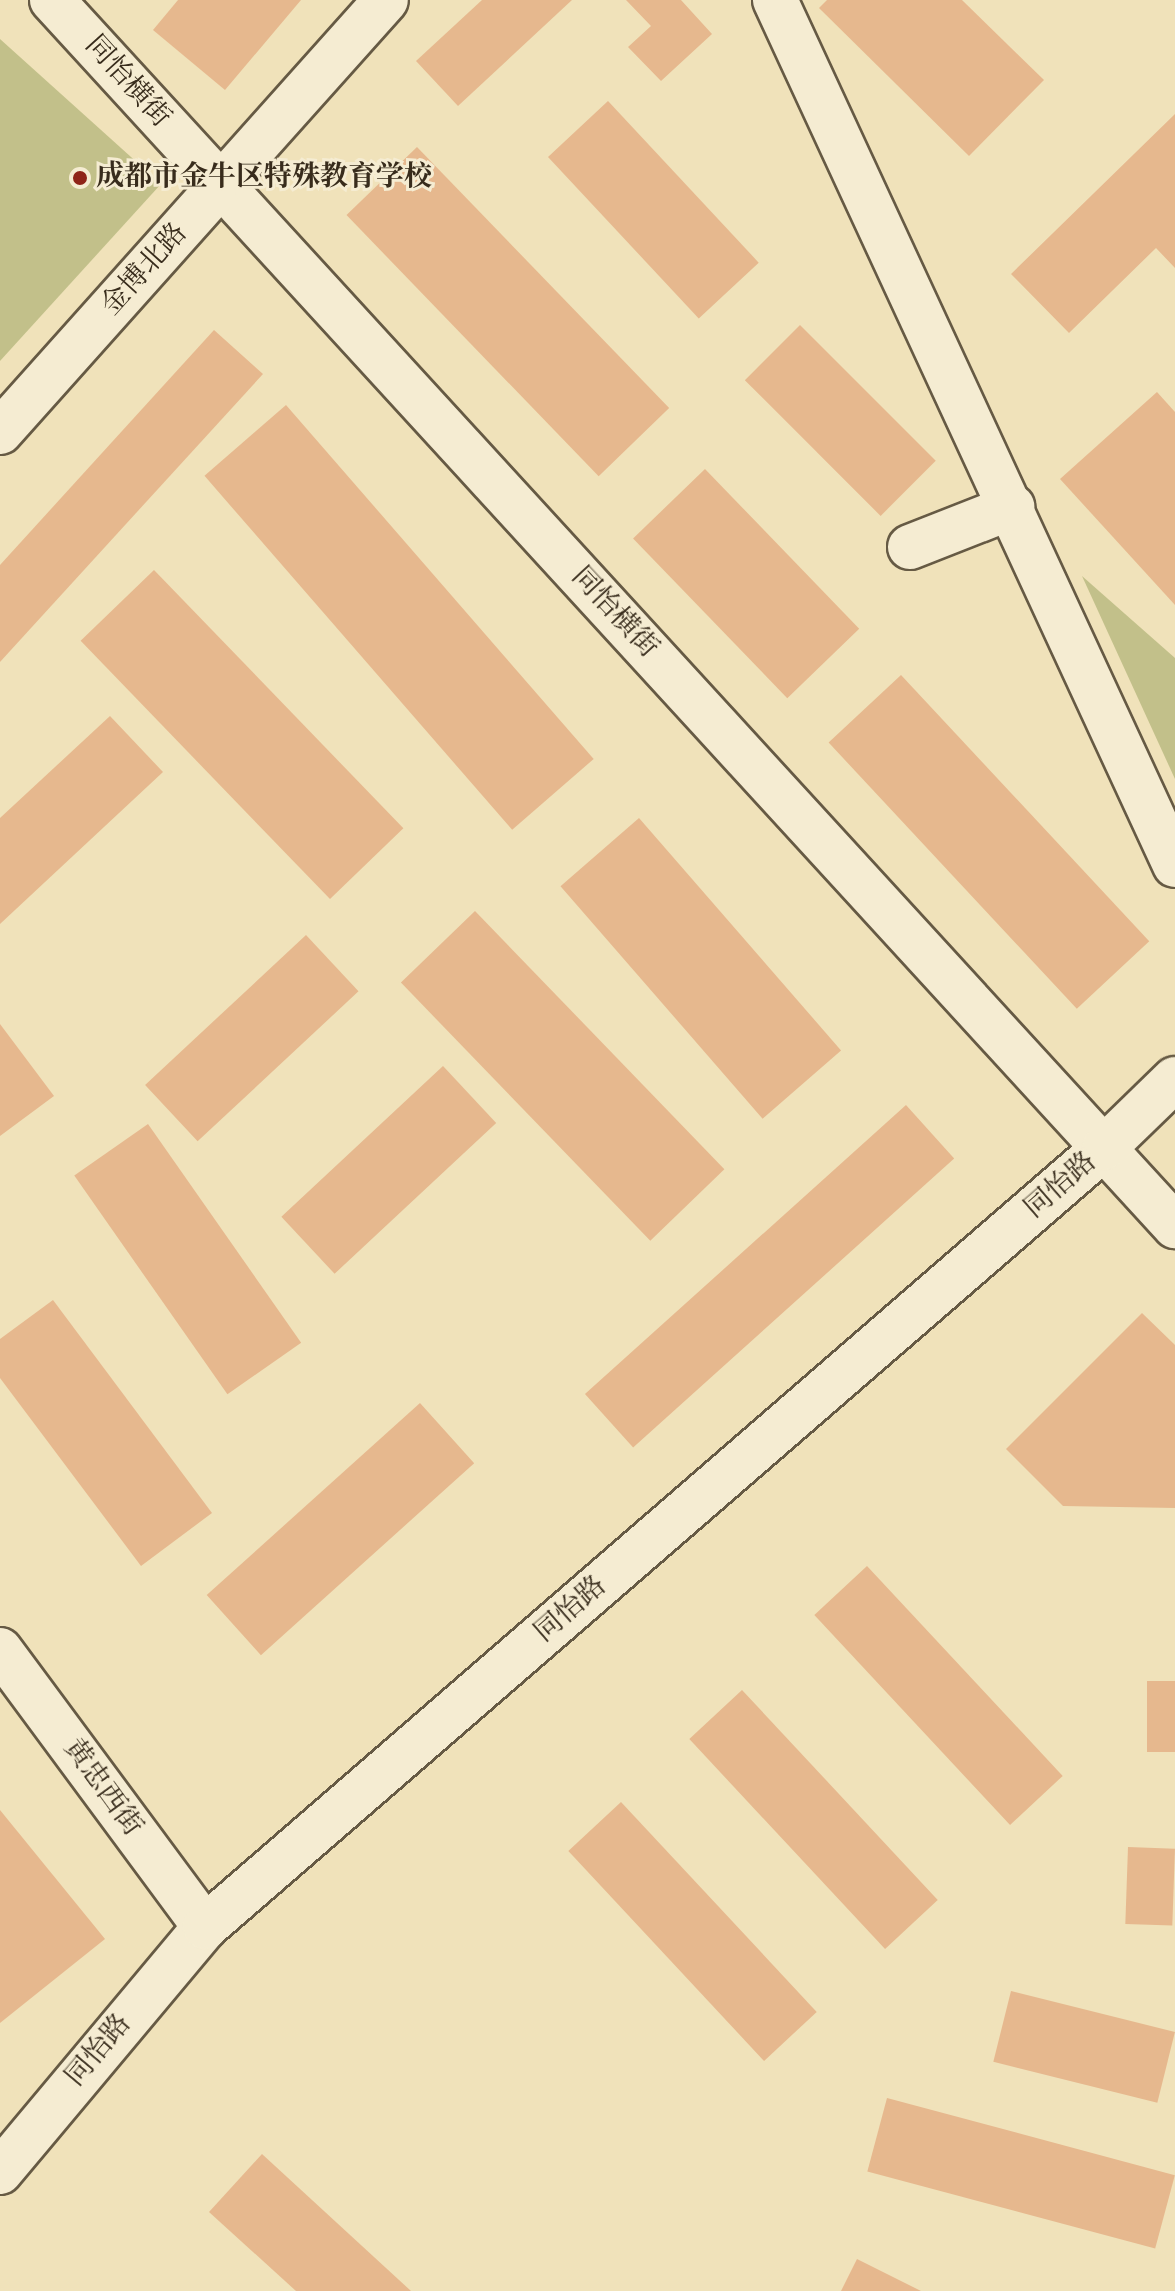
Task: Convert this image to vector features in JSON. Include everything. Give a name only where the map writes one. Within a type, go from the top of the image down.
[{"type":"street","name":"同怡横街","points":[[52,0],[1175,1226]]},
{"type":"street","name":"金博北路","points":[[0,432],[386,0]]},
{"type":"street","points":[[775,0],[1175,865]]},
{"type":"street","points":[[910,547],[1012,507]]},
{"type":"street","name":"同怡路","points":[[0,2172],[205,1927],[1104,1148],[1175,1079]]},
{"type":"street","name":"黄忠西街","points":[[0,1650],[205,1927]]},
{"type":"shaded area","name":"成都市金牛区特殊教育学校","points":[[0,39],[161,184],[0,361]]},
{"type":"shaded area","points":[[1082,576],[1175,658],[1175,779]]},
{"type":"building","points":[[178,0],[301,0],[225,90],[153,30]]},
{"type":"building","points":[[482,0],[572,0],[458,106],[416,61]]},
{"type":"building","points":[[626,0],[681,0],[712,34],[661,81],[628,47],[651,26]]},
{"type":"building","points":[[827,0],[962,0],[1044,80],[969,156],[819,8]]},
{"type":"building","points":[[608,101],[759,263],[699,319],[548,157]]},
{"type":"building","points":[[1175,114],[1175,268],[1156,248],[1069,333],[1011,274]]},
{"type":"building","points":[[417,147],[669,408],[599,476],[347,215]]},
{"type":"building","points":[[800,325],[936,461],[881,516],[745,380]]},
{"type":"building","points":[[214,330],[263,374],[0,662],[0,565]]},
{"type":"building","points":[[1157,392],[1175,412],[1175,605],[1060,479]]},
{"type":"building","points":[[286,405],[594,759],[512,830],[204,476]]},
{"type":"building","points":[[705,469],[859,629],[787,698],[633,538]]},
{"type":"building","points":[[154,570],[403,828],[330,899],[81,641]]},
{"type":"building","points":[[901,675],[1149,941],[1077,1009],[829,743]]},
{"type":"building","points":[[110,716],[163,772],[0,924],[0,818]]},
{"type":"building","points":[[639,818],[841,1050],[763,1119],[561,886]]},
{"type":"building","points":[[475,911],[724,1169],[650,1241],[401,983]]},
{"type":"building","points":[[306,935],[359,991],[198,1141],[145,1085]]},
{"type":"building","points":[[0,1024],[54,1096],[0,1136]]},
{"type":"building","points":[[443,1066],[496,1123],[335,1274],[281,1217]]},
{"type":"building","points":[[906,1105],[954,1159],[633,1448],[585,1394]]},
{"type":"building","points":[[148,1124],[301,1343],[227,1394],[74,1176]]},
{"type":"building","points":[[53,1300],[212,1513],[141,1566],[0,1378],[0,1339]]},
{"type":"building","points":[[1142,1313],[1175,1345],[1175,1508],[1063,1506],[1006,1449]]},
{"type":"building","points":[[420,1403],[474,1463],[261,1655],[207,1595]]},
{"type":"building","points":[[867,1566],[1063,1776],[1010,1825],[814,1615]]},
{"type":"building","points":[[1147,1681],[1175,1681],[1175,1752],[1147,1752]]},
{"type":"building","points":[[742,1690],[938,1900],[885,1949],[689,1739]]},
{"type":"building","points":[[621,1802],[817,2012],[764,2061],[568,1851]]},
{"type":"building","points":[[0,1810],[105,1939],[0,2023]]},
{"type":"building","points":[[1128,1847],[1175,1849],[1172,1926],[1125,1924]]},
{"type":"building","points":[[1011,1991],[1175,2032],[1157,2103],[993,2062]]},
{"type":"building","points":[[887,2098],[1175,2175],[1155,2249],[867,2171]]},
{"type":"building","points":[[262,2154],[411,2291],[296,2291],[209,2212]]},
{"type":"building","points":[[857,2259],[921,2291],[841,2291]]},
{"type":"place","name":"成都市金牛区特殊教育学校","points":[[80,178]]}]
